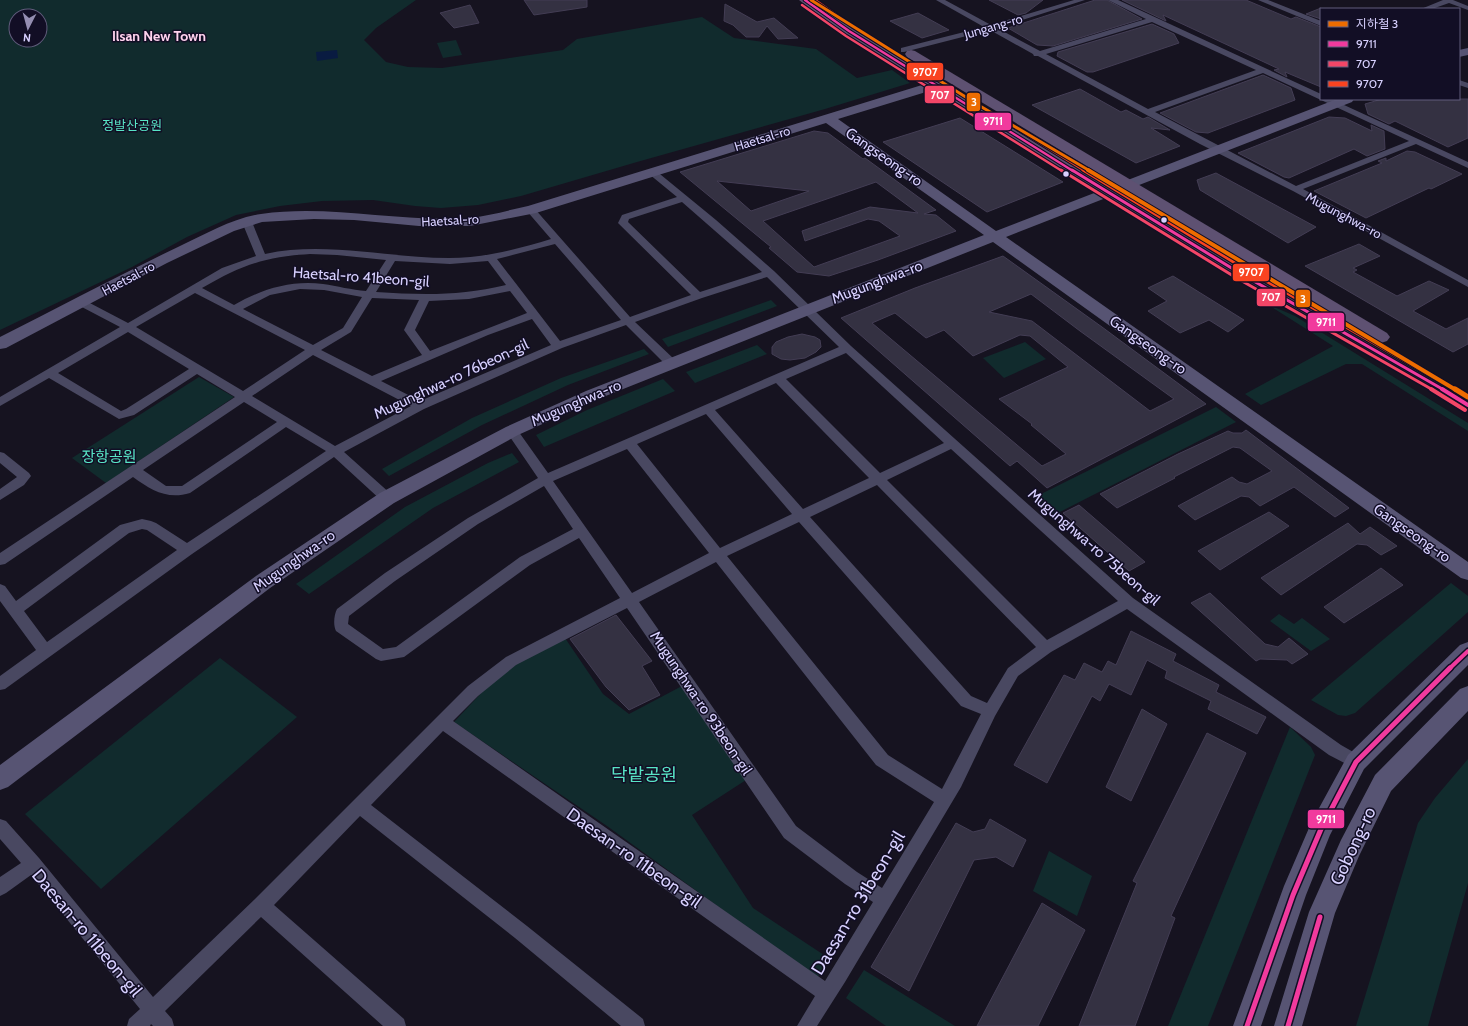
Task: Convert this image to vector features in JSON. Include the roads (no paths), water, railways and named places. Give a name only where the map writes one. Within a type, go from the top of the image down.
[{"type":"main road","points":[[805,0],[848,32],[1238,272],[1424,377],[1468,405]]},
{"type":"main road","points":[[826,0],[854,20],[1468,389]]},
{"type":"main road","name":"Haetsal-ro","points":[[0,344],[82,303],[162,260],[228,228],[261,218],[314,215],[354,216],[419,222],[470,222],[531,210],[935,85]]},
{"type":"main road","name":"Mugunghwa-ro","points":[[0,779],[263,582],[387,498],[512,431],[592,394],[995,236],[1109,193],[1127,184],[1218,150],[1329,102],[1342,100]]},
{"type":"main road","name":"Gangseong-ro","points":[[828,118],[1468,572]]},
{"type":"main road","points":[[1247,1026],[1296,887],[1321,829],[1356,762],[1468,651]]},
{"type":"main road","name":"Gobong-ro","points":[[1288,1026],[1322,912],[1350,848],[1383,783],[1468,696]]},
{"type":"street","name":"Mugunghwa-ro","points":[[940,0],[1037,54],[1218,150],[1296,189],[1468,284]]},
{"type":"street","name":"Jungang-ro","points":[[904,50],[990,27],[1081,0]]},
{"type":"street","points":[[1112,0],[1320,97]]},
{"type":"street","points":[[1262,0],[1320,24]]},
{"type":"street","points":[[1428,8],[1448,0],[1468,8]]},
{"type":"street","points":[[1037,54],[1154,19]]},
{"type":"street","points":[[1148,112],[1264,70]]},
{"type":"street","points":[[1329,102],[1468,165]]},
{"type":"street","points":[[1296,189],[1417,141]]},
{"type":"street","points":[[652,172],[770,273],[806,310]]},
{"type":"street","points":[[684,198],[625,217],[623,224],[698,296]]},
{"type":"street","points":[[531,210],[628,321],[670,363]]},
{"type":"street","points":[[247,222],[261,257]]},
{"type":"street","points":[[0,560],[313,350],[347,330],[392,258],[449,261],[491,258],[520,252],[556,240]]},
{"type":"street","name":"Haetsal-ro 41beon-gil","points":[[1,401],[196,289],[226,270],[261,257],[291,251],[319,250],[392,258]]},
{"type":"street","name":"Mugunghwa-ro 76beon-gil","points":[[491,258],[558,346]]},
{"type":"street","points":[[1457,278],[1468,272]]},
{"type":"street","name":"Mugunghwa-ro 76beon-gil","points":[[0,684],[187,550],[335,451],[420,406],[558,346],[698,296],[770,273]]},
{"type":"street","name":"Haetsal-ro 41beon-gil","points":[[235,309],[251,299],[272,290],[285,287],[311,286],[370,295],[426,297],[470,296],[513,287]]},
{"type":"street","points":[[196,289],[420,406]]},
{"type":"street","points":[[426,297],[409,330],[428,356]]},
{"type":"street","points":[[82,303],[198,368],[335,451],[387,498]]},
{"type":"street","name":"Mugunghwa-ro 75beon-gil","points":[[806,310],[1128,602],[1335,750],[1356,762]]},
{"type":"street","points":[[370,381],[428,356],[534,314]]},
{"type":"street","points":[[581,531],[525,561],[399,653],[381,655],[341,627],[342,613],[390,577],[473,521],[546,479],[847,348]]},
{"type":"street","points":[[49,373],[119,415],[130,412],[198,368]]},
{"type":"street","points":[[778,378],[1046,648]]},
{"type":"street","points":[[708,409],[800,516],[966,701],[990,712]]},
{"type":"street","points":[[133,470],[164,491],[174,493],[185,490],[286,421]]},
{"type":"street","name":"Mugunghwa-ro 93beon-gil","points":[[512,431],[790,832],[850,878],[885,900]]},
{"type":"street","points":[[629,443],[882,760],[944,800]]},
{"type":"street","name":"Daesan-ro 11beon-gil","points":[[136,1026],[261,905],[473,691],[511,661],[718,555],[952,444]]},
{"type":"street","points":[[0,456],[25,476],[20,482],[0,495]]},
{"type":"street","points":[[15,610],[125,529],[142,524],[151,526],[187,550]]},
{"type":"street","points":[[0,590],[46,652]]},
{"type":"street","name":"Daesan-ro 31beon-gil","points":[[806,1026],[839,976],[955,782],[990,712],[1013,672],[1046,648],[1128,602]]},
{"type":"street","name":"Daesan-ro 11beon-gil","points":[[442,722],[827,993]]},
{"type":"street","points":[[360,806],[521,932],[636,1026]]},
{"type":"street","points":[[0,827],[33,864]]},
{"type":"street","name":"Daesan-ro 11beon-gil","points":[[0,887],[33,864],[152,1012],[165,1026]]},
{"type":"street","points":[[261,905],[397,1026]]},
{"type":"water","points":[[337,50],[338,58],[317,61],[316,52]]},
{"type":"metro line","name":"3","points":[[811,0],[980,106],[1468,397]]},
{"type":"district","name":"Ilsan New Town","points":[[159,36]]},
{"type":"park label","name":"정발산공원","points":[[132,125]]},
{"type":"park label","name":"장항공원","points":[[109,457]]},
{"type":"park label","name":"닥밭공원","points":[[644,775]]}]
